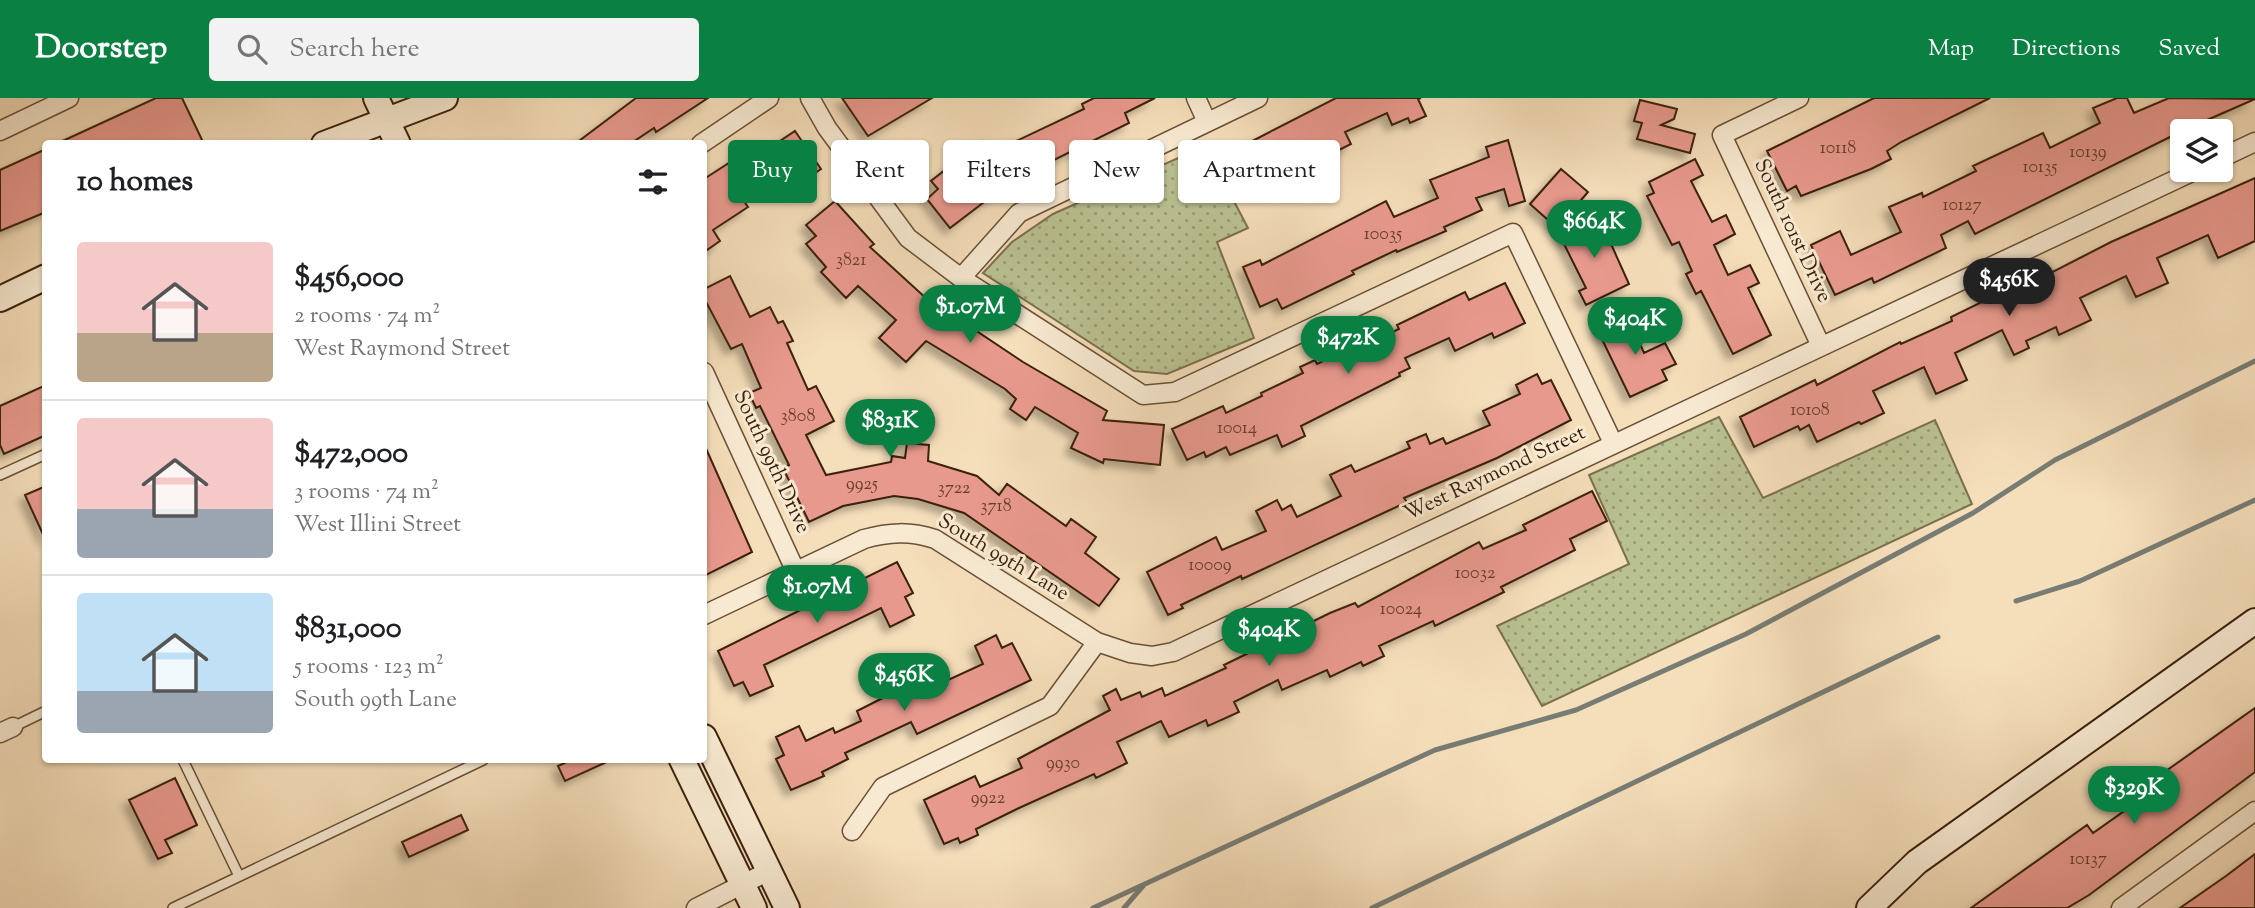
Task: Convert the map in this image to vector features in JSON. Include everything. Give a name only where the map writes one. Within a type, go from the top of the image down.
[{"type":"street","points":[[0,131],[69,98]]},
{"type":"street","points":[[376,98],[393,133]]},
{"type":"street","points":[[332,140],[344,134],[393,133],[445,98]]},
{"type":"street","points":[[707,140],[769,98]]},
{"type":"street","points":[[810,98],[872,192],[908,238],[961,278],[1143,395],[1175,392],[1513,233],[1613,443]]},
{"type":"street","points":[[1196,98],[1207,122]]},
{"type":"street","points":[[961,278],[1019,213],[1258,98]]},
{"type":"street","name":"South 101st Drive","points":[[1799,98],[1722,135],[1821,346]]},
{"type":"street","points":[[2233,152],[2255,142]]},
{"type":"street","name":"West Raymond Street","points":[[1097,642],[1141,655],[1173,652],[2170,182]]},
{"type":"street","points":[[0,299],[42,280]]},
{"type":"street","name":"South 99th Drive","points":[[707,379],[796,572]]},
{"type":"street","name":"South 99th Lane","points":[[796,572],[880,534],[911,533],[935,540],[1097,642]]},
{"type":"street","points":[[707,614],[796,572]]},
{"type":"street","points":[[1869,908],[1917,862],[2255,621]]},
{"type":"street","points":[[852,831],[883,787],[1050,706],[1097,642]]},
{"type":"street","points":[[707,743],[787,908]]},
{"type":"street","points":[[683,763],[754,908]]},
{"type":"street","points":[[2121,908],[2255,811]]},
{"type":"street","points":[[696,908],[769,871]]},
{"type":"lane","points":[[0,475],[42,456]]},
{"type":"lane","points":[[7,730],[42,714]]},
{"type":"lane","points":[[184,763],[239,876]]},
{"type":"lane","points":[[173,908],[477,763]]},
{"type":"green space","points":[[1178,158],[1178,203],[1235,203],[1248,228],[1217,242],[1254,338],[1167,374],[1134,371],[983,273],[1012,242],[1053,214],[1078,203],[1164,203],[1164,164]]},
{"type":"green space","points":[[1719,417],[1763,498],[1935,420],[1972,504],[1542,706],[1497,626],[1629,564],[1589,475]]},
{"type":"building","points":[[156,98],[182,98],[202,140],[65,140]]},
{"type":"building","points":[[636,98],[708,98],[656,132],[654,128],[636,140],[580,140]]},
{"type":"building","points":[[842,98],[932,98],[868,136]]},
{"type":"building","points":[[1094,98],[1155,98],[1125,113],[1129,123],[1094,140],[1069,140],[1069,153],[1055,159],[1055,140],[1018,140],[1084,109],[1082,104]]},
{"type":"building","points":[[1336,98],[1421,98],[1418,99],[1426,116],[1410,123],[1408,118],[1392,125],[1387,113],[1345,132],[1351,144],[1340,150],[1340,140],[1254,140]]},
{"type":"building","points":[[1874,98],[1990,98],[1901,142],[1887,151],[1891,159],[1871,169],[1801,196],[1796,186],[1787,191],[1767,151]]},
{"type":"building","points":[[2117,98],[2127,98],[2134,113],[2169,98],[2255,99],[2209,119],[2170,119],[2170,137],[1975,234],[1968,221],[1941,235],[1946,248],[1874,283],[1872,278],[1835,295],[1811,245],[1840,231],[1851,255],[1901,232],[1889,207],[1922,193],[1923,197],[1976,171],[1973,166],[2043,133],[2050,148],[2100,123],[2093,108]]},
{"type":"building","points":[[1640,100],[1677,109],[1674,119],[1661,125],[1695,134],[1690,153],[1637,139],[1642,123],[1634,121]]},
{"type":"building","points":[[795,131],[801,140],[782,140]]},
{"type":"building","points":[[1508,140],[1525,201],[1509,206],[1504,189],[1476,198],[1482,210],[1444,227],[1446,231],[1397,252],[1396,250],[1282,309],[1277,299],[1260,307],[1243,267],[1260,260],[1262,265],[1386,201],[1394,217],[1438,198],[1430,180],[1489,157],[1486,147]]},
{"type":"building","points":[[42,151],[42,214],[0,231],[0,170]]},
{"type":"building","points":[[1695,159],[1703,175],[1691,181],[1712,222],[1726,215],[1735,234],[1714,245],[1728,275],[1750,265],[1759,283],[1748,288],[1771,335],[1733,354],[1701,291],[1696,294],[1686,274],[1692,271],[1679,242],[1672,245],[1647,196],[1654,193],[1649,182]]},
{"type":"building","points":[[728,164],[728,203],[745,203],[748,207],[713,230],[720,241],[707,250],[707,177]]},
{"type":"building","points":[[1561,169],[1588,192],[1557,228],[1530,204]]},
{"type":"building","points":[[943,172],[943,203],[983,203],[950,228],[929,202],[929,197],[938,189],[931,181]]},
{"type":"building","points":[[2255,178],[2255,241],[2218,258],[2208,235],[2157,258],[2168,283],[2136,297],[2126,276],[2080,298],[2091,320],[2059,335],[2056,327],[2026,341],[2029,348],[2014,355],[2002,330],[1955,353],[1967,380],[1936,394],[1924,367],[1873,391],[1884,413],[1861,424],[1859,422],[1817,442],[1809,425],[1800,430],[1798,426],[1754,447],[1740,417],[1815,380],[1817,385],[1900,342],[1901,344],[1952,321],[1951,317],[2000,293],[2002,298],[2111,242]]},
{"type":"building","points":[[833,203],[837,203],[874,244],[870,247],[951,321],[954,316],[1023,362],[1107,411],[1103,420],[1164,425],[1160,465],[1104,459],[1103,463],[1071,448],[1078,433],[1035,407],[1026,420],[1010,409],[1016,399],[1005,389],[926,341],[906,362],[879,338],[896,320],[858,286],[846,298],[821,272],[826,267],[806,244],[816,236],[806,225]]},
{"type":"building","points":[[1598,215],[1629,284],[1586,305],[1579,291],[1586,288],[1559,234]]},
{"type":"building","points":[[730,276],[750,317],[770,307],[778,323],[783,321],[793,341],[787,343],[808,390],[816,386],[834,421],[806,435],[826,475],[891,462],[892,456],[905,458],[907,443],[929,445],[928,461],[977,476],[999,495],[1007,484],[1066,526],[1071,519],[1096,537],[1085,553],[1119,579],[1099,606],[964,513],[918,499],[894,496],[843,506],[809,522],[783,468],[789,465],[760,406],[756,408],[749,393],[761,388],[742,344],[731,349],[707,304],[707,288]]},
{"type":"building","points":[[1505,283],[1525,323],[1494,338],[1492,333],[1455,351],[1449,338],[1405,358],[1410,368],[1399,373],[1400,376],[1301,426],[1305,436],[1282,447],[1277,435],[1230,455],[1226,447],[1206,457],[1204,452],[1187,460],[1172,429],[1223,406],[1226,413],[1303,373],[1300,367],[1315,360],[1317,364],[1371,339],[1372,342],[1399,329],[1397,325],[1465,292],[1469,300]]},
{"type":"building","points":[[1628,316],[1644,353],[1665,343],[1676,364],[1662,370],[1667,380],[1630,397],[1597,329]]},
{"type":"building","points":[[1537,374],[1542,384],[1551,380],[1571,420],[1497,458],[1404,498],[1407,502],[1181,605],[1183,608],[1168,615],[1147,572],[1216,537],[1222,550],[1266,531],[1256,511],[1277,500],[1282,510],[1291,505],[1297,517],[1341,496],[1330,475],[1351,465],[1355,472],[1410,448],[1407,442],[1426,434],[1430,444],[1443,438],[1446,444],[1490,425],[1483,411],[1520,394],[1516,385]]},
{"type":"building","points":[[42,387],[42,437],[4,454],[0,445],[0,406]]},
{"type":"building","points":[[707,451],[752,552],[707,574]]},
{"type":"building","points":[[42,488],[42,532],[25,495]]},
{"type":"building","points":[[1592,491],[1607,521],[1570,539],[1575,550],[1501,587],[1504,592],[1435,626],[1433,621],[1379,646],[1384,656],[1363,666],[1361,662],[1330,677],[1327,670],[1282,690],[1278,680],[1234,702],[1239,712],[1208,726],[1206,720],[1169,737],[1161,721],[1117,742],[1127,763],[1096,778],[1094,774],[1019,808],[976,829],[978,835],[960,843],[958,838],[944,844],[924,800],[975,776],[980,787],[1022,768],[1018,759],[1110,710],[1103,696],[1116,689],[1121,700],[1140,692],[1142,697],[1162,688],[1165,696],[1226,668],[1224,665],[1330,613],[1355,603],[1358,607],[1479,542],[1483,549],[1526,530],[1523,525]]},
{"type":"building","points":[[897,562],[913,593],[905,597],[914,615],[890,627],[881,608],[764,665],[773,686],[750,696],[743,682],[734,686],[718,651]]},
{"type":"building","points":[[996,635],[1002,648],[1012,643],[1031,680],[917,734],[911,722],[845,753],[848,759],[822,772],[824,776],[791,790],[776,759],[784,755],[776,737],[799,726],[806,741],[833,728],[835,733],[861,721],[857,711],[928,675],[933,687],[983,664],[975,646]]},
{"type":"building","points":[[2255,708],[2255,772],[2089,895],[2067,908],[1971,908],[2087,825],[2093,833],[2161,785],[2156,778]]},
{"type":"building","points":[[564,763],[604,763],[565,781],[558,766]]},
{"type":"building","points":[[175,778],[197,825],[165,840],[172,853],[158,859],[129,800]]},
{"type":"building","points":[[461,815],[468,830],[409,857],[402,842]]},
{"type":"building","points":[[2255,854],[2255,908],[2180,908],[2226,876]]},
{"type":"waterway","points":[[1093,908],[1435,750],[1576,710],[1746,634],[1973,513],[2055,460],[2255,361]]},
{"type":"waterway","points":[[2016,601],[2080,581],[2255,500]]},
{"type":"waterway","points":[[1372,908],[1938,637]]},
{"type":"waterway","points":[[1124,908],[1143,886]]}]
